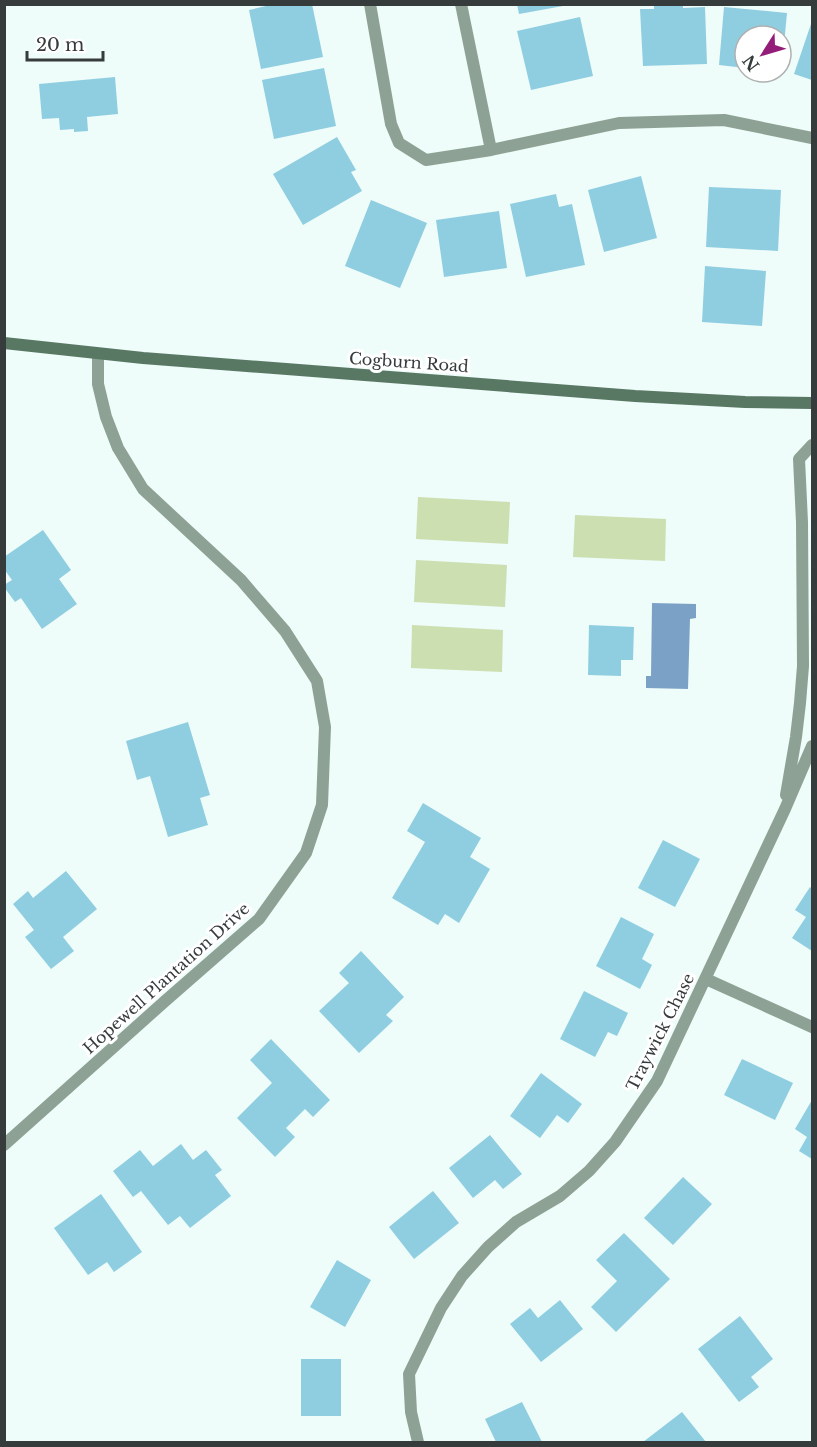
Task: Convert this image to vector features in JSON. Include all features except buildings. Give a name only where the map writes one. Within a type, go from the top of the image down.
[{"type":"street","points":[[370,4],[391,124],[399,143],[426,160],[491,150],[619,123],[724,120],[813,138]]},
{"type":"street","points":[[461,4],[491,150]]},
{"type":"street","name":"Cogburn Road","points":[[4,343],[166,360],[635,396],[813,403]]},
{"type":"street","name":"Hopewell Plantation Drive","points":[[4,1145],[259,919],[306,853],[322,805],[325,727],[317,681],[285,631],[241,580],[143,489],[118,448],[106,417],[98,384],[98,354]]},
{"type":"street","points":[[783,814],[796,737],[808,628],[799,459],[813,446]]},
{"type":"street","name":"Traywick Chase","points":[[418,1443],[411,1412],[409,1374],[441,1308],[462,1276],[488,1247],[516,1222],[560,1196],[589,1171],[615,1142],[657,1081],[813,746]]},
{"type":"street","points":[[706,979],[813,1027]]},
{"type":"green space","points":[[418,497],[510,502],[508,544],[416,539]]},
{"type":"green space","points":[[575,515],[666,519],[665,561],[573,557]]},
{"type":"green space","points":[[416,560],[507,565],[505,607],[414,602]]},
{"type":"green space","points":[[412,625],[503,630],[502,672],[411,668]]},
{"type":"water","points":[[652,603],[696,604],[696,618],[690,619],[688,689],[646,688],[646,676],[651,676]]}]
